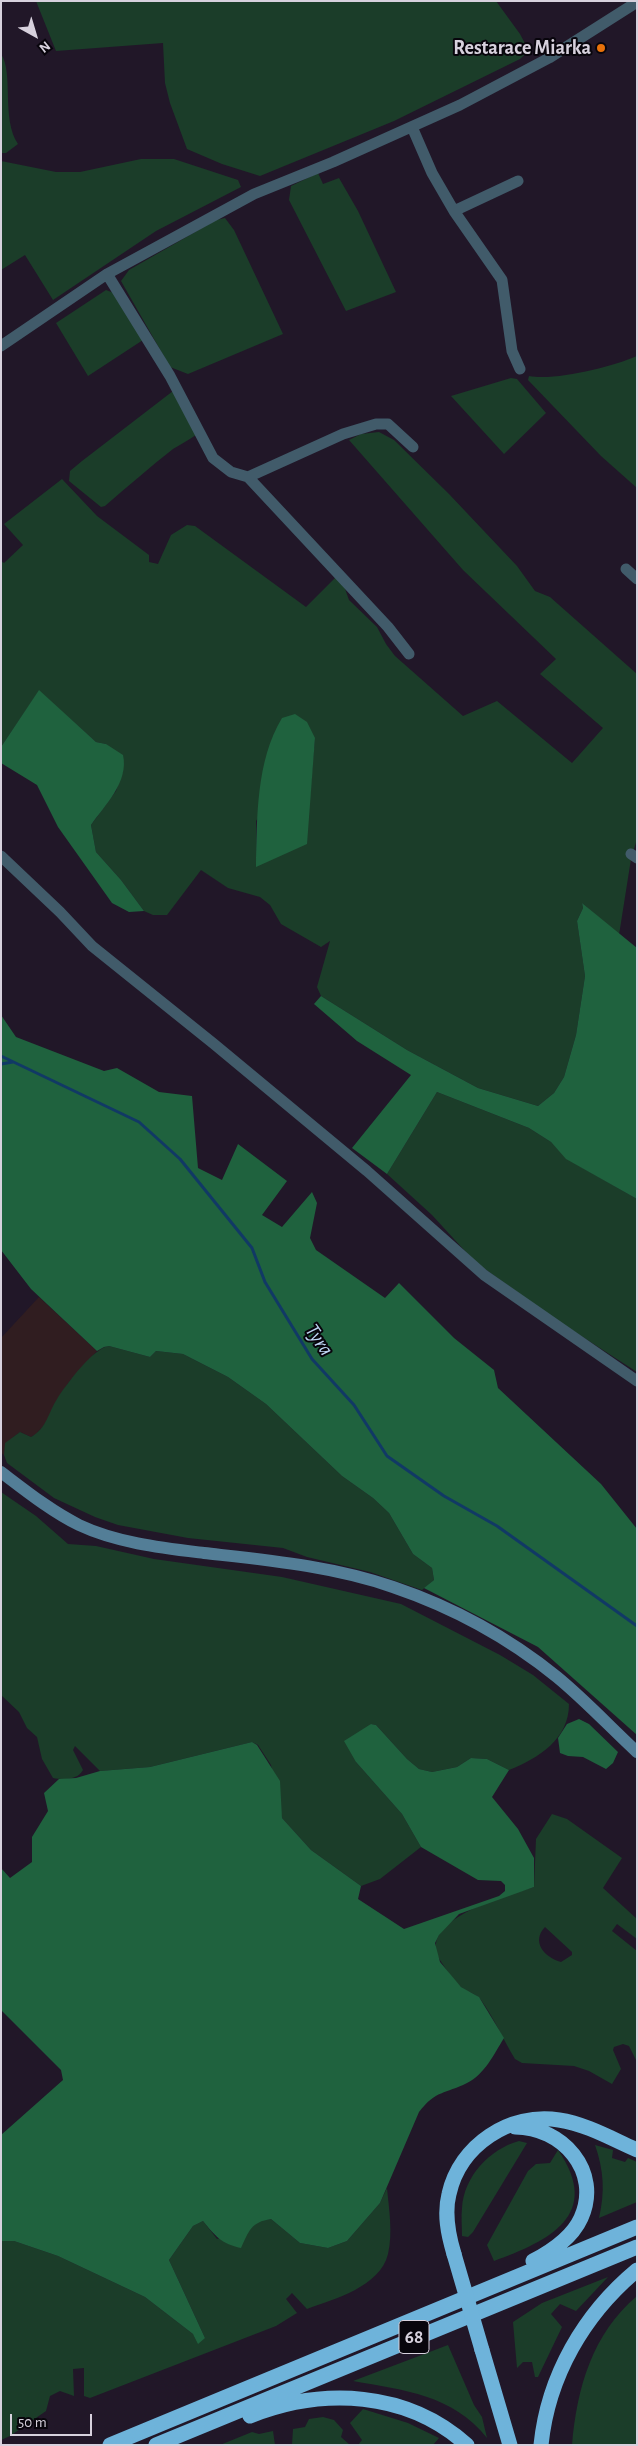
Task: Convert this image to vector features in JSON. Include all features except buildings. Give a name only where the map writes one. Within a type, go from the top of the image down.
[{"type":"highway","points":[[510,2445],[454,2254],[447,2214],[452,2184],[470,2152],[498,2130],[533,2119],[558,2120],[582,2126],[637,2150]]},
{"type":"highway","points":[[476,2293],[500,2276],[532,2262],[562,2242],[577,2225],[586,2200],[586,2181],[580,2163],[561,2141],[536,2129],[517,2127],[498,2130]]},
{"type":"highway","name":"68","points":[[110,2445],[637,2227]]},
{"type":"highway","name":"68","points":[[156,2445],[637,2246]]},
{"type":"highway","points":[[541,2445],[549,2404],[566,2359],[598,2309],[637,2270]]},
{"type":"highway","points":[[191,2430],[220,2429],[293,2402],[343,2397],[378,2401],[407,2409],[433,2421],[467,2445]]},
{"type":"street","points":[[1,346],[107,274],[254,194],[460,105],[549,58],[637,2]]},
{"type":"street","points":[[412,126],[432,173],[454,211],[502,280],[512,351],[520,369]]},
{"type":"street","points":[[454,211],[518,181]]},
{"type":"street","points":[[107,274],[170,376],[214,458],[231,472],[248,477],[388,627],[409,654]]},
{"type":"street","points":[[248,477],[343,434],[376,424],[388,424],[412,447]]},
{"type":"street","points":[[626,569],[637,579]]},
{"type":"street","points":[[1,856],[60,912],[92,946],[368,1171],[484,1275],[637,1381]]},
{"type":"street","points":[[1,1472],[79,1525],[106,1535],[183,1550],[322,1569],[391,1586],[430,1601],[476,1623],[528,1655],[558,1679],[637,1752]]},
{"type":"shaded area","points":[[39,1297],[97,1351],[69,1382],[57,1400],[48,1421],[31,1437],[20,1432],[6,1443],[4,1455],[1,1453],[1,1338]]},
{"type":"green space","points":[[36,1],[496,1],[520,34],[529,51],[520,59],[394,121],[260,176],[222,164],[187,149],[170,103],[165,83],[163,43],[56,51]]},
{"type":"green space","points":[[1,54],[7,73],[10,122],[18,144],[6,153],[1,153]]},
{"type":"green space","points":[[141,159],[174,159],[238,180],[241,187],[156,231],[53,300],[25,255],[1,270],[1,161],[56,172],[80,172]]},
{"type":"green space","points":[[318,173],[323,184],[339,178],[358,211],[396,292],[346,311],[289,200],[291,186]]},
{"type":"green space","points":[[225,218],[234,230],[283,334],[188,374],[170,367],[121,281],[129,270],[216,220]]},
{"type":"green space","points":[[106,290],[114,293],[143,340],[88,376],[56,323]]},
{"type":"green space","points":[[637,356],[637,488],[601,456],[528,380],[529,376],[553,377],[583,372]]},
{"type":"green space","points":[[511,378],[517,379],[546,413],[504,454],[451,396]]},
{"type":"green space","points":[[173,391],[196,435],[173,449],[105,506],[101,507],[69,481],[70,471]]},
{"type":"green space","points":[[379,432],[394,440],[449,494],[517,566],[535,591],[550,597],[637,674],[637,839],[631,859],[619,935],[582,903],[583,908],[577,921],[585,976],[576,1035],[564,1077],[554,1093],[538,1106],[478,1088],[407,1050],[321,996],[317,987],[330,941],[321,947],[281,924],[270,905],[260,897],[228,888],[201,870],[167,915],[153,915],[144,911],[121,880],[96,852],[91,825],[116,791],[123,770],[106,744],[96,742],[39,691],[1,747],[1,561],[4,563],[23,545],[4,524],[62,479],[97,516],[149,555],[149,562],[158,564],[171,535],[187,525],[195,526],[306,607],[336,577],[344,586],[349,600],[377,627],[395,656],[463,716],[497,701],[572,763],[603,728],[540,674],[556,659],[463,570],[349,440],[361,434]],"holes":[[[315,738],[310,794],[256,866],[256,821]]]},
{"type":"green space","points":[[39,690],[96,742],[106,744],[123,755],[123,775],[119,784],[91,825],[96,852],[121,880],[144,911],[129,912],[112,903],[58,827],[37,785],[1,763],[1,747]]},
{"type":"green space","points":[[295,714],[307,722],[315,738],[307,844],[256,867],[258,810],[267,753],[273,735],[282,718]]},
{"type":"green space","points":[[582,903],[637,948],[637,1199],[566,1159],[551,1142],[529,1128],[437,1092],[387,1174],[352,1148],[411,1075],[357,1041],[314,1004],[321,996],[407,1050],[478,1088],[538,1106],[554,1093],[564,1077],[576,1035],[585,976],[577,921],[583,908]]},
{"type":"green space","points":[[1,1015],[16,1037],[104,1071],[117,1068],[159,1092],[192,1096],[198,1168],[222,1180],[238,1144],[287,1181],[262,1215],[282,1227],[312,1192],[317,1203],[310,1238],[316,1250],[385,1298],[399,1283],[454,1338],[494,1370],[498,1388],[601,1484],[637,1529],[637,1735],[538,1647],[424,1588],[434,1580],[432,1568],[413,1554],[389,1513],[373,1498],[342,1476],[266,1404],[228,1377],[183,1354],[156,1351],[150,1357],[109,1346],[97,1351],[31,1289],[1,1250]]},
{"type":"green space","points":[[437,1092],[529,1128],[551,1142],[567,1159],[637,1199],[637,1372],[558,1321],[475,1262],[432,1215],[387,1174]]},
{"type":"green space","points":[[109,1346],[150,1357],[156,1351],[183,1354],[228,1377],[266,1404],[342,1476],[373,1498],[389,1513],[413,1554],[432,1568],[434,1580],[422,1590],[370,1572],[307,1557],[283,1548],[188,1538],[118,1525],[95,1517],[54,1498],[7,1463],[4,1455],[5,1443],[20,1432],[31,1437],[41,1429],[57,1399],[73,1377],[96,1353]]},
{"type":"green space","points":[[1,1492],[36,1516],[68,1544],[96,1546],[154,1559],[282,1577],[401,1604],[500,1655],[533,1675],[569,1704],[568,1716],[564,1727],[550,1746],[531,1760],[509,1770],[487,1759],[471,1758],[457,1767],[432,1772],[419,1769],[407,1759],[376,1725],[371,1724],[356,1762],[402,1814],[421,1847],[380,1879],[361,1886],[311,1850],[282,1818],[271,1765],[258,1745],[252,1742],[150,1767],[100,1771],[75,1746],[73,1750],[83,1770],[81,1773],[78,1776],[66,1779],[53,1778],[42,1759],[37,1737],[27,1728],[19,1712],[1,1695]]},
{"type":"green space","points":[[579,1719],[589,1724],[618,1752],[613,1763],[606,1769],[583,1757],[568,1756],[560,1753],[558,1738],[567,1724]]},
{"type":"green space","points":[[371,1724],[376,1725],[407,1759],[419,1769],[432,1772],[457,1767],[471,1758],[487,1759],[509,1770],[492,1797],[518,1829],[534,1858],[534,1887],[459,1914],[439,1935],[435,1943],[440,1962],[461,1987],[479,1997],[504,2038],[479,2074],[467,2083],[436,2096],[419,2112],[380,2203],[347,2241],[328,2248],[300,2243],[271,2219],[264,2220],[255,2225],[241,2248],[219,2239],[203,2221],[193,2226],[169,2260],[205,2338],[198,2344],[193,2334],[145,2297],[58,2256],[14,2241],[1,2241],[1,2135],[63,2080],[61,2070],[1,2010],[1,1868],[10,1878],[32,1862],[32,1837],[48,1811],[44,1793],[59,1779],[76,1778],[100,1771],[150,1767],[252,1742],[257,1745],[280,1781],[282,1818],[311,1850],[361,1886],[358,1899],[404,1929],[499,1896],[505,1891],[505,1885],[501,1881],[478,1880],[421,1847],[402,1814],[356,1762],[344,1741]]},
{"type":"green space","points":[[552,1814],[567,1819],[622,1858],[603,1888],[637,1919],[637,1939],[617,1924],[612,1931],[637,1951],[637,2062],[629,2046],[623,2044],[614,2047],[613,2050],[621,2069],[612,2084],[589,2071],[574,2066],[522,2063],[515,2059],[481,2000],[461,1987],[448,1973],[436,1948],[440,1934],[450,1922],[466,1912],[534,1887],[536,1839]],"holes":[[[545,1927],[572,1952],[572,1955],[561,1962],[549,1957],[539,1943],[539,1938]]]},
{"type":"green space","points":[[519,2141],[527,2143],[473,2232],[468,2237],[462,2236],[464,2196],[473,2175],[498,2150]]},
{"type":"green space","points":[[595,2145],[613,2150],[612,2158],[625,2162],[628,2158],[637,2162],[637,2202],[599,2218],[603,2182]]},
{"type":"green space","points":[[558,2150],[570,2173],[575,2192],[572,2208],[564,2222],[534,2244],[494,2261],[487,2245],[528,2171],[536,2164],[550,2163]]},
{"type":"green space","points":[[387,2188],[390,2213],[388,2254],[376,2275],[366,2283],[342,2296],[307,2309],[292,2293],[286,2299],[297,2313],[276,2326],[90,2398],[84,2396],[84,2368],[73,2369],[74,2396],[60,2391],[50,2396],[46,2411],[10,2436],[1,2440],[1,2241],[14,2241],[58,2256],[145,2297],[193,2334],[205,2338],[169,2260],[193,2226],[203,2221],[217,2239],[249,2230],[259,2220],[271,2219],[300,2243],[328,2248],[347,2241],[380,2203]]},
{"type":"green space","points":[[608,2277],[576,2311],[560,2304],[551,2314],[562,2327],[538,2377],[535,2377],[532,2362],[523,2362],[517,2368],[513,2322],[542,2303]]},
{"type":"green space","points":[[637,2296],[637,2445],[572,2445],[578,2403],[590,2363],[609,2327],[621,2311]]},
{"type":"green space","points":[[448,2345],[474,2405],[482,2417],[487,2438],[459,2412],[443,2403],[409,2392],[353,2381]]},
{"type":"green space","points":[[363,2409],[408,2423],[439,2438],[433,2445],[358,2445],[362,2440],[350,2423]]},
{"type":"green space","points":[[323,2417],[334,2420],[343,2430],[341,2437],[350,2445],[292,2445],[293,2429],[305,2427],[309,2419]]},
{"type":"green space","points":[[273,2431],[275,2445],[220,2445],[252,2432],[259,2434]]},
{"type":"waterway","name":"Tyra","points":[[1,1056],[139,1122],[180,1159],[252,1248],[265,1282],[312,1359],[354,1405],[387,1456],[444,1496],[497,1526],[637,1626]]},
{"type":"waterway","name":"Tyra","points":[[1,1064],[13,1062]]},
{"type":"place","name":"Restarace Miarka","points":[[601,48]]}]
